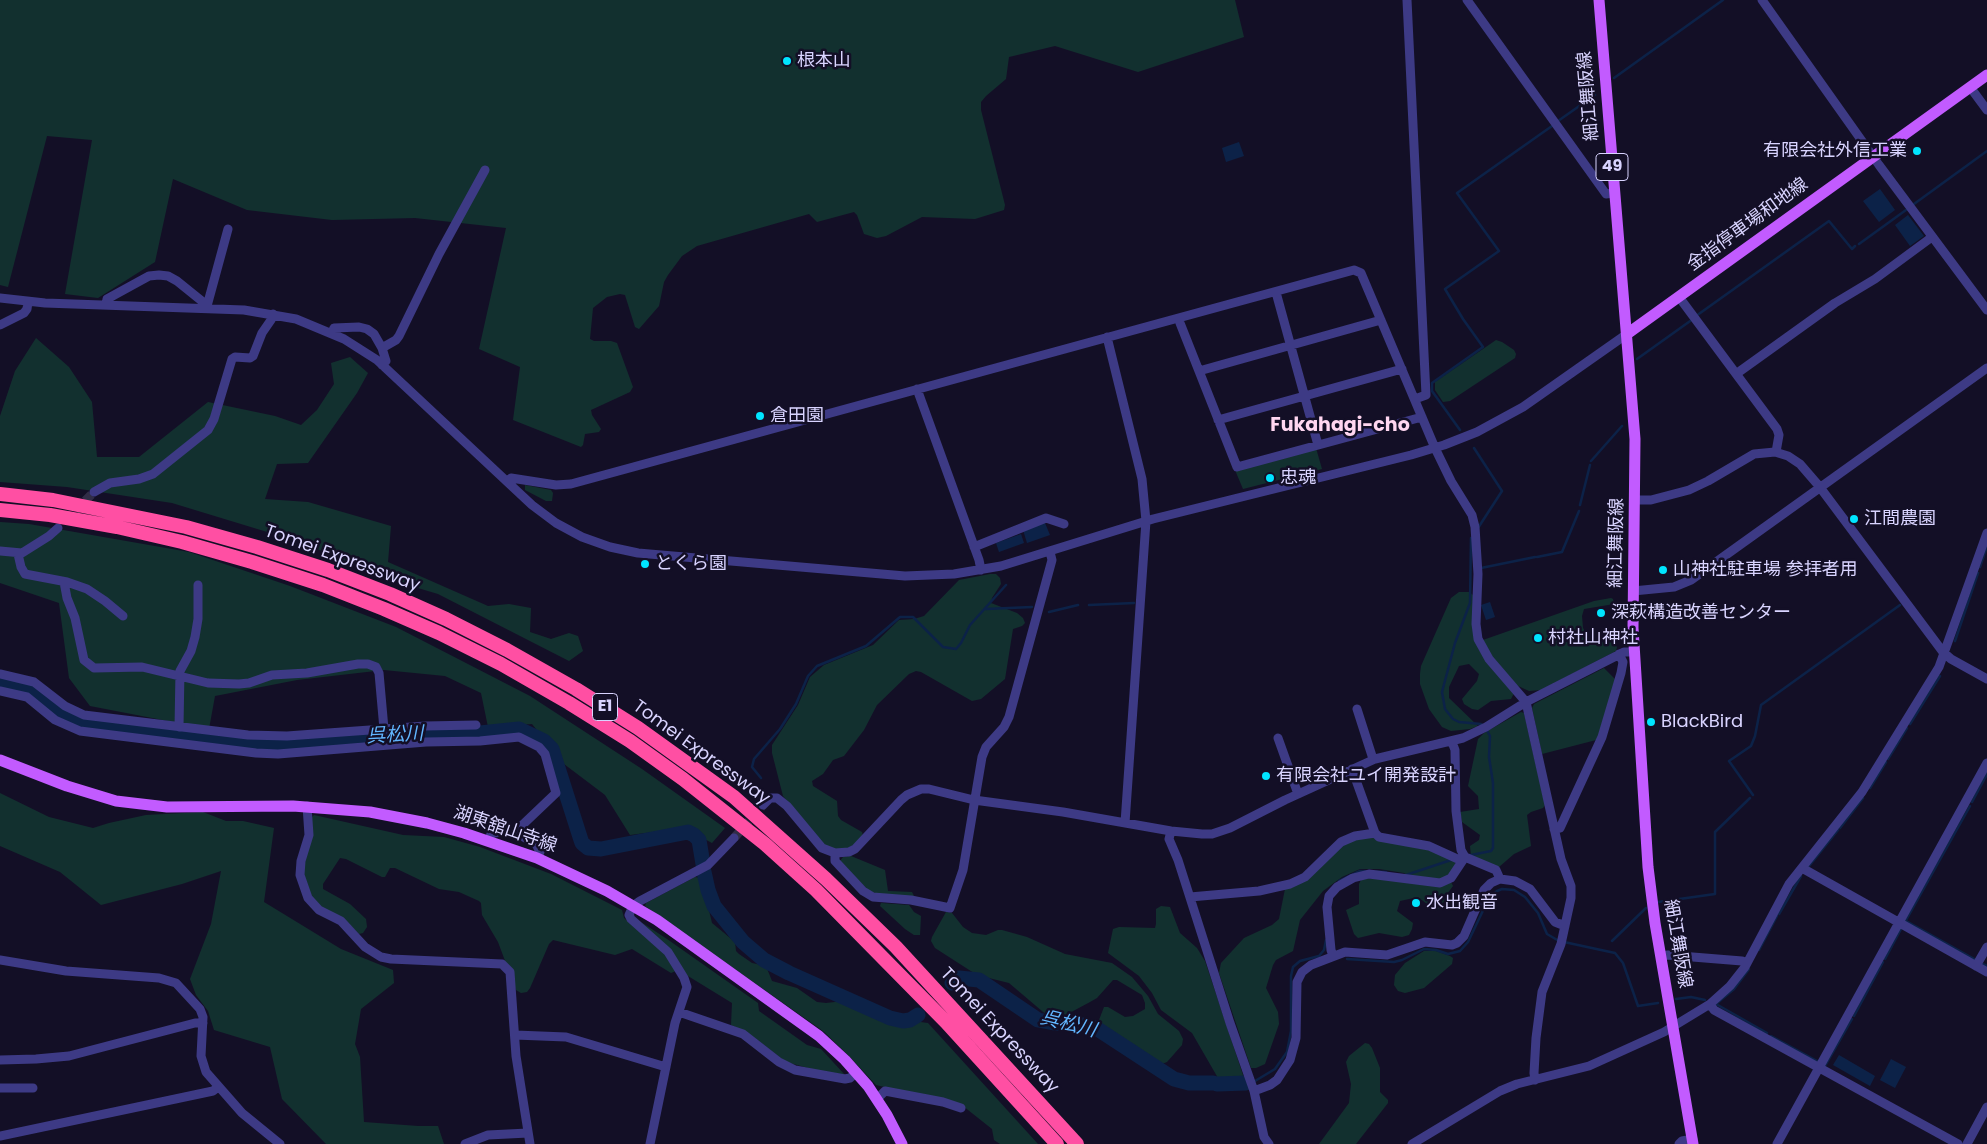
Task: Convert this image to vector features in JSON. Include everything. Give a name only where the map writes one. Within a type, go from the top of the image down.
[{"type":"highway","name":"Tomei Expressway","points":[[0,494],[53,500],[186,527],[328,570],[390,594],[446,619],[507,650],[576,689],[638,728],[734,797],[812,866],[903,954],[1078,1144]]},
{"type":"highway","name":"Tomei Expressway","points":[[0,510],[117,527],[182,542],[323,585],[439,633],[501,664],[569,702],[630,741],[697,789],[765,844],[816,890],[946,1022],[1056,1144]]},
{"type":"main road","name":"細江舞阪線","points":[[1599,0],[1635,439],[1634,652],[1648,868],[1693,1141]]},
{"type":"main road","name":"金指停車場和地線","points":[[1627,334],[1987,75]]},
{"type":"main road","name":"湖東舘山寺線","points":[[0,760],[83,792],[133,804],[167,807],[307,806],[350,810],[436,825],[489,840],[537,858],[590,882],[633,906],[673,931],[806,1025],[857,1072],[877,1099],[902,1144]]},
{"type":"street","points":[[1407,0],[1426,394],[1415,399]]},
{"type":"street","points":[[1467,0],[1606,194],[1614,193]]},
{"type":"street","points":[[1762,0],[1932,237],[1987,310]]},
{"type":"street","points":[[1970,87],[1987,110]]},
{"type":"street","points":[[382,348],[396,340],[399,336],[485,170]]},
{"type":"street","points":[[207,305],[228,229]]},
{"type":"street","points":[[1736,374],[1835,303],[1875,279],[1932,237]]},
{"type":"street","points":[[508,482],[511,478],[556,486],[571,484],[1354,270],[1362,273],[1435,448],[1470,510],[1474,521],[1478,574],[1476,624],[1478,639],[1489,659],[1526,702],[1560,859],[1571,886],[1571,898],[1559,951],[1542,992],[1536,1038],[1535,1080]]},
{"type":"street","points":[[106,305],[107,299],[149,276],[159,274],[177,281],[207,305]]},
{"type":"street","points":[[1277,296],[1318,445]]},
{"type":"street","points":[[1679,296],[1777,429],[1779,435],[1776,452]]},
{"type":"street","points":[[0,298],[28,302],[106,305],[207,305],[273,314],[308,323],[332,333],[355,346],[382,365],[532,505],[556,523],[596,542],[624,551],[653,555],[889,575],[938,575],[981,570],[1017,562],[1146,521],[1435,448],[1477,432],[1523,407],[1627,334]]},
{"type":"street","points":[[0,324],[24,313],[27,310],[28,302]]},
{"type":"street","points":[[94,492],[110,483],[139,479],[153,474],[208,430],[214,419],[232,359],[235,357],[250,358],[253,356],[262,333],[273,314]]},
{"type":"street","points":[[1199,371],[1381,320]]},
{"type":"street","points":[[1180,323],[1237,467],[1422,417]]},
{"type":"street","points":[[332,333],[334,328],[363,328],[374,334],[382,348],[386,361],[382,365]]},
{"type":"street","points":[[1107,337],[1142,479],[1146,521],[1125,823]]},
{"type":"street","points":[[1633,591],[1674,587],[1686,583],[1987,368]]},
{"type":"street","points":[[1218,420],[1402,369]]},
{"type":"street","points":[[916,389],[981,570]]},
{"type":"street","points":[[1635,500],[1651,500],[1684,492],[1708,482],[1747,456],[1761,452],[1776,452],[1794,460],[1820,486],[1945,654],[1987,679]]},
{"type":"street","points":[[974,547],[1046,518],[1064,524]]},
{"type":"street","points":[[0,552],[18,554],[32,547],[58,528]]},
{"type":"street","points":[[1414,1143],[1500,1091],[1596,1064],[1673,1026],[1710,1004],[1730,986],[1746,964],[1790,884],[1862,792],[1934,676],[1945,654],[1987,532]]},
{"type":"street","points":[[835,853],[835,861],[863,891],[871,896],[884,899],[910,900],[950,908],[963,870],[983,752],[1004,727],[1008,717],[1052,560],[1050,552]]},
{"type":"street","points":[[18,554],[25,574],[78,585],[96,594],[124,616]]},
{"type":"street","points":[[64,582],[76,622],[82,654],[88,665],[100,669],[128,666],[142,667],[208,683],[244,684],[272,674],[307,673],[368,664],[376,667],[379,673],[384,729]]},
{"type":"street","points":[[179,727],[180,671],[191,651],[197,628],[198,586]]},
{"type":"street","points":[[763,805],[770,798],[777,798],[787,806],[822,848],[835,853],[849,852],[855,849],[901,800],[914,791],[929,789],[974,800],[1171,831],[1202,834],[1221,832],[1374,759],[1452,742],[1486,727],[1526,702],[1619,654],[1634,652]]},
{"type":"street","points":[[1554,829],[1560,828],[1602,738],[1621,673],[1623,662],[1619,654]]},
{"type":"street","points":[[0,674],[40,685],[64,706],[79,713],[258,736],[309,736],[435,725],[476,725]]},
{"type":"street","points":[[18,693],[21,679]]},
{"type":"street","points":[[0,691],[18,693],[31,699],[61,724],[87,732],[256,753],[426,742],[480,741],[513,736],[522,738],[539,747],[545,754],[556,793],[515,832]]},
{"type":"street","points":[[1357,709],[1374,759]]},
{"type":"street","points":[[309,736],[310,750]]},
{"type":"street","points":[[1278,738],[1298,794]]},
{"type":"street","points":[[1452,742],[1455,750],[1457,820],[1464,859]]},
{"type":"street","points":[[1777,1144],[1987,763]]},
{"type":"street","points":[[1352,769],[1375,833],[1379,837],[1429,846],[1496,870],[1500,879]]},
{"type":"street","points":[[307,806],[309,835],[301,861],[300,875],[312,905],[342,921],[365,947],[381,957],[502,964],[510,972],[515,1035],[530,1144]]},
{"type":"street","points":[[1171,831],[1169,839],[1254,1091],[1262,1131],[1269,1144]]},
{"type":"street","points":[[489,840],[491,834],[515,832],[536,844],[540,852],[537,858]]},
{"type":"street","points":[[1190,897],[1252,892],[1290,884],[1305,877],[1341,842],[1355,836],[1375,833]]},
{"type":"street","points":[[650,1144],[678,1012],[686,992],[686,983],[668,952],[629,917],[633,906],[708,865],[734,838]]},
{"type":"street","points":[[1333,956],[1330,950],[1327,907],[1329,896],[1337,888],[1353,878],[1369,874],[1440,883],[1451,878],[1464,859]]},
{"type":"street","points":[[1802,868],[1987,972]]},
{"type":"street","points":[[1254,1091],[1277,1080],[1293,1053],[1297,1030],[1297,987],[1299,976],[1306,968],[1346,952],[1387,955],[1401,952],[1426,942],[1456,944],[1464,936],[1484,890],[1491,883],[1500,879],[1515,881],[1530,889],[1555,922],[1565,926]]},
{"type":"street","points":[[871,896],[870,898],[875,905]]},
{"type":"street","points":[[1976,966],[1987,947]]},
{"type":"street","points":[[1661,956],[1668,954],[1742,961],[1746,964]]},
{"type":"street","points":[[0,960],[66,971],[168,980],[176,984],[200,1009],[203,1023],[201,1047],[206,1072],[242,1113],[280,1144]]},
{"type":"street","points":[[1710,1004],[1714,1010],[1958,1144]]},
{"type":"street","points":[[678,1012],[743,1034],[779,1062],[795,1070],[845,1079],[850,1078],[857,1072]]},
{"type":"street","points":[[0,1060],[36,1060],[69,1056],[195,1023],[203,1023]]},
{"type":"street","points":[[515,1035],[566,1037],[666,1067]]},
{"type":"street","points":[[0,1136],[213,1091],[218,1087]]},
{"type":"street","points":[[0,1088],[33,1088]]},
{"type":"street","points":[[877,1099],[885,1091],[943,1102],[961,1108]]},
{"type":"street","points":[[1967,1144],[1987,1107]]},
{"type":"street","points":[[465,1144],[488,1136],[528,1133]]},
{"type":"street","points":[[1678,1144],[1682,1141],[1693,1141]]},
{"type":"green space","points":[[0,0],[1235,0],[1244,37],[1138,72],[1055,46],[1009,57],[1006,79],[981,102],[981,110],[1005,205],[1004,210],[975,219],[922,217],[886,236],[877,238],[864,234],[854,212],[817,222],[809,214],[697,246],[682,256],[668,275],[664,282],[659,306],[639,329],[635,327],[625,295],[620,294],[607,297],[593,308],[590,339],[617,343],[633,387],[630,392],[591,410],[601,429],[599,432],[585,434],[581,447],[513,420],[520,367],[479,349],[506,228],[415,218],[332,220],[247,210],[173,179],[155,262],[98,298],[65,294],[92,140],[47,136],[8,287],[0,285]]},
{"type":"green space","points":[[36,338],[69,367],[92,402],[97,457],[139,457],[208,402],[275,416],[301,425],[317,410],[334,384],[331,363],[350,357],[368,373],[357,393],[308,463],[277,464],[265,499],[308,502],[391,526],[388,562],[488,606],[509,604],[531,608],[530,632],[551,639],[569,633],[578,636],[583,651],[569,661],[438,594],[391,580],[300,542],[172,503],[67,487],[0,482],[0,416],[15,371]]},
{"type":"green space","points":[[1496,340],[1514,350],[1515,358],[1450,401],[1443,402],[1435,390],[1435,382]]},
{"type":"green space","points":[[1316,448],[1322,469],[1243,489],[1235,470]]},
{"type":"green space","points":[[525,485],[551,490],[553,493],[552,501],[546,501],[525,490]]},
{"type":"green space","points":[[0,522],[29,524],[189,552],[290,586],[396,627],[530,696],[642,769],[725,828],[712,843],[684,828],[630,835],[605,795],[564,764],[532,724],[488,727],[481,693],[445,676],[384,670],[297,680],[215,696],[209,729],[90,706],[69,678],[59,603],[0,583]]},
{"type":"green space","points":[[996,574],[1000,578],[1001,584],[991,603],[1017,613],[1023,618],[1025,623],[1013,629],[1005,679],[981,699],[972,701],[921,672],[916,671],[909,674],[877,705],[864,730],[844,756],[833,760],[823,774],[812,781],[813,786],[837,801],[838,816],[841,820],[862,832],[863,836],[858,842],[847,849],[836,849],[824,845],[783,796],[772,753],[772,745],[798,705],[810,677],[824,665],[873,645],[899,620],[924,616],[959,580]]},
{"type":"green space","points":[[1459,592],[1469,592],[1473,595],[1478,648],[1486,661],[1514,693],[1511,699],[1491,701],[1478,710],[1472,709],[1464,704],[1462,699],[1477,681],[1479,674],[1469,664],[1459,666],[1449,687],[1449,698],[1478,726],[1451,731],[1442,727],[1429,709],[1420,684],[1420,674],[1421,666],[1451,598]]},
{"type":"green space","points":[[1611,598],[1614,604],[1584,609],[1582,616],[1583,628],[1586,633],[1613,641],[1617,647],[1616,651],[1541,690],[1529,691],[1516,685],[1491,657],[1483,640],[1594,601]]},
{"type":"green space","points":[[1604,668],[1617,681],[1600,739],[1542,754],[1532,708],[1534,704]]},
{"type":"green space","points":[[1521,712],[1524,713],[1545,805],[1543,808],[1527,815],[1531,846],[1514,854],[1499,867],[1471,856],[1470,846],[1479,840],[1480,835],[1462,822],[1460,812],[1479,809],[1478,796],[1468,786],[1478,739],[1484,733]]},
{"type":"green space","points":[[0,793],[49,817],[93,828],[146,815],[203,812],[226,821],[243,821],[274,828],[264,902],[341,949],[393,970],[394,983],[361,1009],[355,1044],[360,1057],[364,1122],[438,1126],[444,1144],[326,1144],[282,1099],[270,1047],[214,1030],[208,1011],[196,995],[190,979],[211,924],[221,871],[182,884],[101,905],[60,872],[0,846]]},
{"type":"green space","points":[[314,815],[403,835],[444,837],[480,847],[551,874],[622,910],[624,918],[665,954],[676,971],[671,973],[632,949],[615,955],[553,940],[549,944],[530,988],[527,992],[521,993],[516,990],[498,942],[482,915],[481,903],[479,901],[459,892],[439,889],[395,868],[390,868],[385,877],[382,877],[346,859],[340,858],[323,884],[323,889],[350,904],[366,919],[367,927],[363,933],[359,934],[343,918],[320,908],[311,897],[303,875],[312,817]]},
{"type":"green space","points":[[1373,837],[1428,849],[1455,861],[1455,868],[1443,880],[1410,877],[1404,873],[1379,869],[1360,869],[1342,877],[1323,891],[1300,920],[1293,951],[1276,960],[1273,965],[1266,988],[1278,1012],[1279,1024],[1265,1064],[1251,1068],[1219,973],[1221,963],[1244,938],[1272,925],[1279,919],[1285,889],[1349,841]]},
{"type":"green space","points":[[851,856],[885,870],[888,891],[912,892],[914,896],[884,896],[869,891],[840,861],[843,857]]},
{"type":"green space","points":[[695,877],[701,878],[712,923],[735,942],[736,951],[739,954],[752,963],[766,966],[772,981],[797,988],[817,1002],[844,1001],[896,1023],[928,1023],[1038,1144],[1000,1144],[994,1140],[992,1129],[963,1106],[876,1085],[823,1031],[645,906],[646,903]]},
{"type":"green space","points":[[1362,878],[1451,882],[1453,886],[1442,906],[1436,911],[1418,897],[1400,901],[1397,911],[1413,923],[1409,935],[1402,937],[1379,933],[1358,938],[1354,934],[1346,910],[1359,904],[1359,884]]},
{"type":"green space","points":[[881,903],[909,905],[914,912],[921,916],[920,935],[914,935],[905,929],[880,906]]},
{"type":"green space","points":[[1161,906],[1170,907],[1180,933],[1197,948],[1205,961],[1243,1075],[1242,1080],[1225,1081],[1218,1078],[1192,1033],[1161,1010],[1152,993],[1139,976],[1108,953],[1113,929],[1119,927],[1155,928],[1156,909]]},
{"type":"green space","points":[[946,912],[952,913],[963,927],[972,933],[986,935],[1002,930],[1027,937],[1065,954],[1112,963],[1132,977],[1148,996],[1158,1014],[1179,1031],[1183,1039],[1182,1045],[1167,1062],[1159,1065],[1099,1026],[1099,1020],[1104,1007],[1108,1007],[1125,1017],[1133,1016],[1145,1009],[1142,995],[1117,980],[1113,980],[1097,998],[1090,1002],[1062,1017],[1049,1017],[1009,983],[977,975],[935,948],[931,941],[932,937]]},
{"type":"green space","points":[[641,922],[758,1003],[759,1011],[807,1045],[821,1049],[845,1075],[823,1072],[786,1062],[751,1035],[731,1025],[732,1003],[688,976]]},
{"type":"green space","points":[[1424,951],[1436,951],[1450,956],[1453,958],[1452,964],[1424,988],[1405,993],[1398,991],[1394,985],[1395,975],[1405,963]]},
{"type":"green space","points":[[1365,1043],[1369,1044],[1372,1048],[1380,1068],[1380,1092],[1388,1100],[1388,1103],[1356,1144],[1319,1144],[1349,1103],[1351,1084],[1346,1062],[1349,1056]]},
{"type":"water","points":[[1239,142],[1244,156],[1226,162],[1222,148]]},
{"type":"water","points":[[1880,189],[1895,210],[1879,222],[1863,201]]},
{"type":"water","points":[[1908,215],[1924,236],[1910,246],[1895,225]]},
{"type":"water","points":[[1045,523],[1050,535],[1027,543],[1023,530]]},
{"type":"water","points":[[1021,534],[1024,543],[999,552],[996,543]]},
{"type":"water","points":[[1490,602],[1495,617],[1486,620],[1481,605]]},
{"type":"water","points":[[1839,1055],[1875,1076],[1870,1086],[1833,1065]]},
{"type":"water","points":[[1891,1059],[1906,1067],[1895,1088],[1880,1080]]},
{"type":"waterway","points":[[1614,78],[1723,0]]},
{"type":"waterway","points":[[1558,121],[1595,95]]},
{"type":"waterway","points":[[1460,430],[1432,391],[1432,383],[1483,347],[1445,289],[1499,251],[1457,193],[1552,126]]},
{"type":"waterway","points":[[1914,204],[1987,151]]},
{"type":"waterway","points":[[1859,244],[1906,210]]},
{"type":"waterway","points":[[1696,316],[1829,221],[1852,249],[1855,246]]},
{"type":"waterway","points":[[1637,359],[1693,319]]},
{"type":"waterway","points":[[1591,461],[1622,426]]},
{"type":"waterway","points":[[1474,448],[1502,491],[1478,528]]},
{"type":"waterway","points":[[1580,505],[1590,465]]},
{"type":"waterway","points":[[1537,557],[1562,552],[1579,511]]},
{"type":"waterway","points":[[1471,538],[1470,603],[1455,643],[1442,692],[1445,709],[1453,719],[1459,722],[1481,724],[1490,736],[1489,757],[1493,783],[1493,848],[1491,851],[1471,855]]},
{"type":"waterway","points":[[1980,567],[1987,546]]},
{"type":"waterway","points":[[1481,568],[1535,557]]},
{"type":"waterway","points":[[1955,641],[1978,573]]},
{"type":"waterway","points":[[761,778],[752,767],[754,759],[780,729],[796,704],[808,676],[817,666],[866,646],[900,617],[913,617],[943,647],[956,649],[970,625],[1006,585]]},
{"type":"waterway","points":[[1089,605],[1134,603]]},
{"type":"waterway","points":[[1049,612],[1078,605]]},
{"type":"waterway","points":[[1753,795],[1729,761],[1751,746],[1755,736],[1761,705],[1900,605]]},
{"type":"waterway","points":[[986,609],[1032,607]]},
{"type":"waterway","points":[[1910,724],[1940,676]]},
{"type":"waterway","name":"呉松川","points":[[0,682],[30,689],[60,713],[82,723],[257,745],[288,745],[519,729],[544,741],[552,749],[582,843],[588,848],[601,849],[688,832],[699,840],[703,864]]},
{"type":"waterway","points":[[1888,759],[1907,728]]},
{"type":"waterway","points":[[1870,788],[1886,762]]},
{"type":"waterway","points":[[1972,802],[1987,774]]},
{"type":"waterway","points":[[1658,902],[1715,894],[1715,832],[1750,798]]},
{"type":"waterway","points":[[1840,828],[1863,798]]},
{"type":"waterway","points":[[1905,922],[1970,806]]},
{"type":"waterway","points":[[1809,866],[1838,830]]},
{"type":"waterway","points":[[1406,875],[1451,860]]},
{"type":"waterway","points":[[1339,881],[1360,871],[1386,872]]},
{"type":"waterway","name":"呉松川","points":[[704,872],[714,906],[743,942],[764,960],[890,1018],[903,1021],[910,1020],[918,1015]]},
{"type":"waterway","points":[[1779,914],[1801,876]]},
{"type":"waterway","points":[[1347,959],[1394,962],[1424,949],[1448,954],[1460,951],[1468,942],[1489,898],[1502,889],[1514,890],[1525,897],[1538,913],[1547,934],[1559,941]]},
{"type":"waterway","points":[[1612,941],[1646,908]]},
{"type":"waterway","points":[[1759,950],[1777,916]]},
{"type":"waterway","points":[[1906,921],[1976,960]]},
{"type":"waterway","points":[[1885,959],[1901,929]]},
{"type":"waterway","points":[[1255,1081],[1275,1069],[1287,1052],[1291,1031],[1291,976],[1293,967],[1300,961],[1319,956],[1324,950],[1326,940]]},
{"type":"waterway","points":[[1564,942],[1615,953],[1623,963],[1638,1006],[1658,1003]]},
{"type":"waterway","points":[[1854,1016],[1883,962]]},
{"type":"waterway","points":[[1981,963],[1987,966]]},
{"type":"waterway","points":[[1749,969],[1734,989],[1716,1004],[1767,1033]]},
{"type":"waterway","name":"呉松川","points":[[952,983],[959,978],[979,980],[1038,1020],[1078,1024],[1096,1028],[1174,1079],[1189,1083],[1213,1083]]},
{"type":"waterway","points":[[1676,999],[1691,997],[1705,1000]]},
{"type":"waterway","points":[[1825,1066],[1852,1019]]},
{"type":"waterway","points":[[1771,1036],[1817,1061]]},
{"type":"waterway","name":"呉松川","points":[[1217,1084],[1246,1083]]},
{"type":"tunnel","points":[[66,520],[94,492]]},
{"type":"tunnel","points":[[734,838],[763,805]]},
{"type":"place","name":"根本山","points":[[787,61]]},
{"type":"place","name":"有限会社外信工業","points":[[1917,151]]},
{"type":"place","name":"倉田園","points":[[760,416]]},
{"type":"place","name":"忠魂","points":[[1270,478]]},
{"type":"place","name":"江間農園","points":[[1854,519]]},
{"type":"place","name":"とくら園","points":[[645,564]]},
{"type":"place","name":"山神社駐車場 参拝者用","points":[[1663,570]]},
{"type":"place","name":"深萩構造改善センター","points":[[1601,613]]},
{"type":"place","name":"村社山神社","points":[[1538,638]]},
{"type":"place","name":"BlackBird","points":[[1651,722]]},
{"type":"place","name":"有限会社ユイ開発設計","points":[[1266,776]]},
{"type":"place","name":"水出観音","points":[[1416,903]]},
{"type":"district","name":"Fukahagi-cho","points":[[1340,426]]}]
